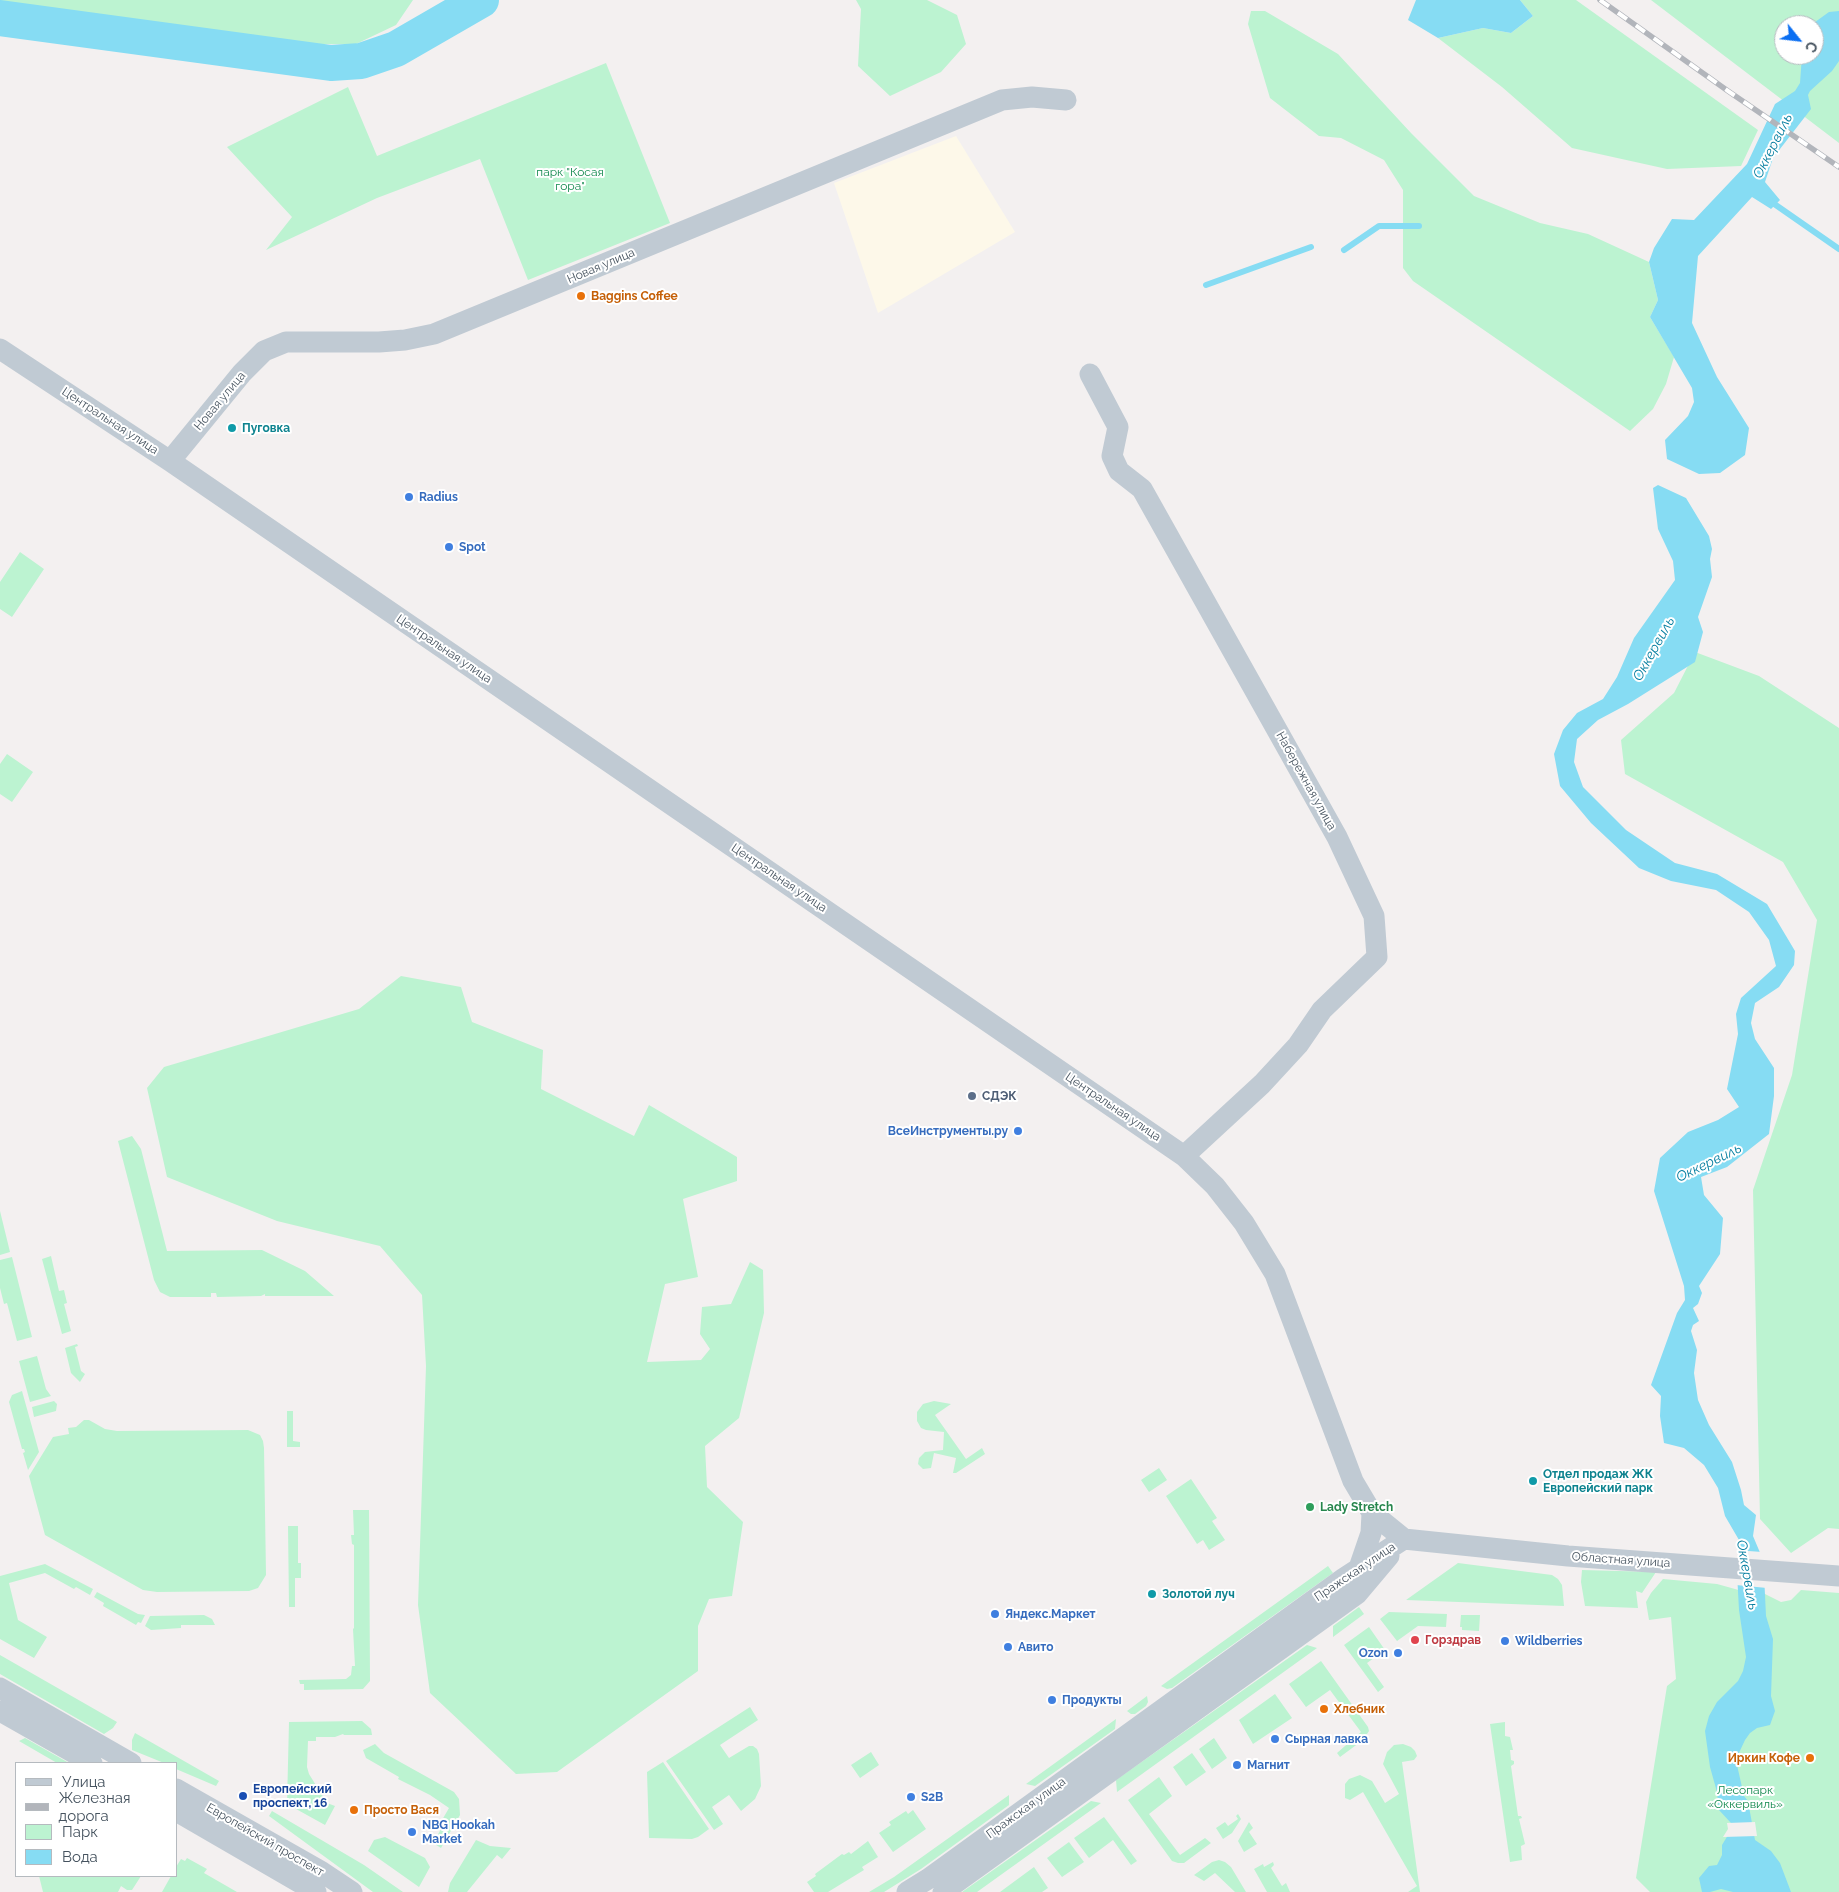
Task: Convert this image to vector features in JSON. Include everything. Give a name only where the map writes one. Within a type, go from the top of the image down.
[{"type":"street","name":"Новая улица","points":[[170,461],[242,373],[264,351],[286,342],[379,342],[405,340],[434,334],[1002,100],[1032,97],[1066,100]]},
{"type":"street","name":"Центральная улица","points":[[0,348],[170,461],[1184,1156],[1215,1186],[1244,1222],[1274,1274],[1353,1481],[1372,1513],[1404,1539]]},
{"type":"street","name":"Набережная улица","points":[[1090,374],[1118,427],[1112,456],[1119,471],[1142,489],[1338,837],[1374,916],[1377,957],[1322,1010],[1298,1045],[1262,1084],[1184,1156]]},
{"type":"street","points":[[1359,1568],[1370,1533],[1372,1513]]},
{"type":"street","name":"Областная улица","points":[[1404,1539],[1568,1556],[1839,1576]]},
{"type":"street","name":"Пражская улица","points":[[907,1892],[928,1879],[1359,1568],[1404,1539]]},
{"type":"street","name":"Пражская улица","points":[[943,1892],[1357,1594],[1404,1539]]},
{"type":"street","points":[[0,1688],[129,1762]]},
{"type":"street","points":[[0,1711],[90,1762]]},
{"type":"street","name":"Европейский проспект","points":[[178,1790],[322,1872],[352,1892]]},
{"type":"street","name":"Европейский проспект","points":[[178,1812],[316,1892]]},
{"type":"shaded area","points":[[956,136],[1015,232],[878,313],[834,183]]},
{"type":"green space","points":[[0,0],[413,0],[396,25],[356,44],[280,44],[0,7]]},
{"type":"green space","points":[[856,0],[927,0],[957,15],[966,44],[941,72],[890,96],[858,66],[861,9]]},
{"type":"green space","points":[[1520,0],[1576,0],[1758,130],[1741,166],[1667,169],[1572,148],[1502,87],[1438,38],[1483,28],[1511,33],[1533,16]]},
{"type":"green space","points":[[1651,0],[1839,0],[1839,143]]},
{"type":"green space","points":[[1251,11],[1265,11],[1338,54],[1411,133],[1474,196],[1540,223],[1588,234],[1649,262],[1658,300],[1650,317],[1674,357],[1666,384],[1653,409],[1630,431],[1413,281],[1403,268],[1403,190],[1384,160],[1341,138],[1319,136],[1270,98],[1248,24]]},
{"type":"green space","name":"парк \"Косая гора\"","points":[[606,63],[670,223],[528,280],[480,159],[377,198],[266,250],[292,217],[227,147],[348,87],[377,156]]},
{"type":"green space","points":[[20,552],[44,569],[12,617],[0,609],[0,582]]},
{"type":"green space","points":[[1695,652],[1759,676],[1839,728],[1839,1529],[1828,1528],[1791,1553],[1760,1519],[1753,1190],[1792,1075],[1817,920],[1783,862],[1625,774],[1621,740],[1674,693]]},
{"type":"green space","points":[[7,754],[33,772],[12,802],[0,794],[0,764]]},
{"type":"green space","points":[[401,976],[461,987],[472,1022],[543,1050],[541,1089],[634,1136],[649,1105],[737,1157],[737,1181],[683,1199],[698,1277],[665,1284],[647,1362],[701,1360],[710,1349],[700,1334],[702,1307],[731,1304],[750,1262],[763,1270],[764,1313],[739,1418],[705,1446],[707,1487],[743,1522],[732,1596],[709,1599],[698,1626],[698,1671],[557,1772],[516,1774],[430,1693],[418,1605],[426,1366],[422,1295],[380,1246],[277,1221],[167,1177],[147,1088],[164,1067],[359,1009]]},
{"type":"green space","points":[[132,1136],[141,1149],[167,1251],[262,1250],[305,1271],[334,1296],[265,1296],[265,1294],[261,1296],[217,1297],[216,1293],[211,1293],[211,1297],[170,1297],[160,1292],[154,1280],[118,1141]]},
{"type":"green space","points":[[0,1211],[10,1252],[0,1255]]},
{"type":"green space","points":[[51,1256],[59,1291],[64,1290],[67,1303],[64,1304],[71,1331],[62,1334],[42,1259]]},
{"type":"green space","points":[[12,1257],[32,1337],[17,1341],[7,1303],[4,1304],[0,1288],[0,1260]]},
{"type":"green space","points":[[77,1344],[78,1346],[75,1347],[81,1371],[85,1374],[80,1382],[71,1373],[65,1348]]},
{"type":"green space","points":[[37,1356],[46,1389],[51,1396],[30,1402],[19,1361]]},
{"type":"green space","points":[[22,1391],[39,1452],[28,1470],[23,1453],[25,1452],[22,1449],[9,1402],[12,1395]]},
{"type":"green space","points":[[54,1401],[57,1404],[56,1411],[34,1417],[32,1407]]},
{"type":"green space","points":[[934,1401],[951,1404],[935,1415],[966,1459],[982,1448],[985,1454],[956,1473],[953,1473],[956,1458],[934,1453],[931,1468],[923,1469],[918,1464],[919,1458],[925,1452],[943,1450],[944,1432],[921,1428],[917,1421],[917,1412],[923,1404]]},
{"type":"green space","points":[[287,1411],[293,1411],[293,1441],[300,1442],[300,1447],[287,1447]]},
{"type":"green space","points":[[84,1420],[89,1420],[105,1429],[117,1431],[248,1430],[260,1435],[264,1448],[266,1575],[258,1588],[249,1591],[157,1592],[143,1590],[45,1535],[29,1476],[53,1437],[69,1434],[68,1428],[76,1427]]},
{"type":"green space","points":[[1159,1468],[1167,1480],[1149,1492],[1141,1480]]},
{"type":"green space","points":[[1191,1479],[1217,1518],[1212,1521],[1225,1540],[1209,1550],[1203,1540],[1197,1544],[1166,1496]]},
{"type":"green space","points":[[353,1510],[369,1510],[370,1681],[363,1689],[304,1690],[304,1684],[300,1684],[299,1680],[346,1679],[351,1675],[352,1666],[355,1666],[353,1629],[354,1545],[352,1544],[351,1535],[354,1535]]},
{"type":"green space","points":[[288,1526],[298,1526],[298,1563],[301,1563],[301,1578],[295,1578],[295,1607],[289,1607]]},
{"type":"green space","points":[[1458,1563],[1552,1575],[1562,1585],[1564,1606],[1406,1600]]},
{"type":"green space","points":[[45,1564],[93,1589],[90,1595],[76,1587],[74,1589],[45,1573],[9,1583],[18,1620],[47,1637],[34,1658],[0,1639],[0,1576]]},
{"type":"green space","points":[[1328,1566],[1333,1573],[1172,1688],[1167,1689],[1161,1686]]},
{"type":"green space","points":[[1582,1570],[1656,1572],[1642,1593],[1636,1591],[1638,1608],[1585,1606],[1581,1582]]},
{"type":"green space","name":"Лесопарк «Оккервиль»","points":[[1663,1579],[1717,1584],[1753,1594],[1765,1594],[1781,1602],[1791,1600],[1801,1590],[1839,1593],[1839,1892],[1650,1892],[1636,1878],[1667,1686],[1676,1679],[1671,1617],[1649,1620],[1646,1602]]},
{"type":"green space","points":[[97,1592],[138,1614],[145,1615],[141,1623],[138,1622],[136,1625],[103,1606],[104,1603],[94,1597]]},
{"type":"green space","points":[[1359,1607],[1364,1614],[1333,1637],[1333,1626]]},
{"type":"green space","points":[[1389,1612],[1447,1614],[1446,1627],[1418,1626],[1397,1641],[1380,1619]]},
{"type":"green space","points":[[204,1615],[212,1619],[215,1625],[181,1625],[181,1628],[151,1630],[145,1626],[150,1616]]},
{"type":"green space","points":[[1461,1615],[1480,1615],[1479,1631],[1462,1630],[1462,1627],[1460,1627]]},
{"type":"green space","points":[[1369,1627],[1385,1650],[1367,1663],[1384,1687],[1378,1692],[1344,1645]]},
{"type":"green space","points":[[1307,1645],[1317,1648],[1117,1792],[1116,1780]]},
{"type":"green space","points":[[0,1655],[117,1722],[113,1728],[104,1734],[0,1674]]},
{"type":"green space","points":[[1321,1661],[1369,1731],[1363,1740],[1340,1757],[1337,1753],[1361,1732],[1330,1690],[1306,1707],[1289,1684]]},
{"type":"green space","points":[[1275,1694],[1292,1718],[1253,1744],[1239,1720]]},
{"type":"green space","points":[[1147,1696],[1148,1702],[1146,1706],[1135,1714],[1127,1711]]},
{"type":"green space","points":[[750,1707],[758,1720],[720,1745],[729,1758],[749,1746],[757,1749],[761,1786],[755,1799],[741,1811],[729,1795],[712,1807],[723,1824],[714,1830],[666,1761]]},
{"type":"green space","points":[[1116,1719],[1115,1729],[1035,1786],[1026,1784]]},
{"type":"green space","points":[[362,1721],[371,1729],[372,1735],[343,1734],[335,1737],[316,1737],[316,1741],[308,1741],[307,1767],[309,1774],[327,1803],[335,1806],[325,1825],[287,1804],[289,1722]]},
{"type":"green space","points":[[1505,1722],[1505,1736],[1510,1737],[1513,1750],[1510,1750],[1511,1760],[1514,1761],[1514,1764],[1511,1766],[1518,1816],[1522,1818],[1519,1819],[1525,1844],[1521,1846],[1522,1860],[1510,1862],[1490,1724]]},
{"type":"green space","points":[[135,1733],[219,1781],[216,1786],[178,1770],[178,1762],[162,1762],[132,1750],[132,1740]]},
{"type":"green space","points":[[25,1738],[67,1762],[55,1762],[19,1741]]},
{"type":"green space","points":[[1214,1738],[1227,1758],[1212,1769],[1199,1749]]},
{"type":"green space","points":[[375,1744],[384,1753],[454,1792],[459,1799],[460,1815],[441,1848],[433,1843],[441,1829],[438,1827],[449,1808],[366,1758],[363,1750]]},
{"type":"green space","points":[[1403,1744],[1411,1747],[1417,1756],[1414,1760],[1402,1762],[1420,1892],[1408,1892],[1417,1886],[1363,1792],[1350,1800],[1345,1798],[1345,1784],[1349,1779],[1360,1775],[1372,1781],[1385,1803],[1399,1794],[1383,1764],[1387,1752],[1394,1745]]},
{"type":"green space","points":[[871,1752],[879,1765],[860,1778],[851,1765]]},
{"type":"green space","points":[[1192,1753],[1206,1772],[1186,1786],[1173,1767]]},
{"type":"green space","points":[[663,1762],[709,1829],[698,1837],[692,1839],[649,1838],[647,1772]]},
{"type":"green space","points":[[1159,1777],[1172,1796],[1149,1814],[1180,1855],[1205,1838],[1211,1843],[1184,1863],[1172,1861],[1128,1800]]},
{"type":"green space","points":[[1009,1795],[1009,1805],[921,1869],[884,1892],[869,1892],[894,1877]]},
{"type":"green space","points":[[1091,1801],[1101,1803],[977,1892],[962,1892]]},
{"type":"green space","points":[[913,1810],[926,1829],[893,1852],[879,1833],[891,1825],[889,1822],[906,1811],[908,1814]]},
{"type":"green space","points":[[272,1811],[364,1865],[403,1892],[373,1892],[269,1816]]},
{"type":"green space","points":[[1238,1814],[1241,1819],[1232,1833],[1223,1839],[1216,1828],[1225,1822],[1228,1826],[1238,1819],[1236,1816]]},
{"type":"green space","points":[[1104,1817],[1137,1861],[1131,1865],[1113,1840],[1089,1858],[1074,1838]]},
{"type":"green space","points":[[1249,1822],[1253,1828],[1249,1832],[1257,1844],[1244,1852],[1238,1841]]},
{"type":"green space","points":[[385,1837],[425,1858],[430,1867],[419,1887],[368,1851],[374,1840]]},
{"type":"green space","points":[[476,1840],[490,1846],[511,1848],[502,1859],[497,1855],[467,1892],[448,1892],[450,1883]]},
{"type":"green space","points":[[868,1841],[878,1857],[862,1867],[864,1870],[828,1892],[814,1892],[807,1882],[816,1876],[815,1874],[842,1854],[844,1855],[849,1852],[851,1854]]},
{"type":"green space","points":[[1069,1842],[1084,1862],[1062,1877],[1047,1858]]},
{"type":"green space","points":[[187,1858],[207,1869],[204,1873],[237,1892],[162,1892],[170,1877],[178,1877],[178,1864],[181,1859],[185,1861]]},
{"type":"green space","points":[[1219,1860],[1231,1867],[1246,1892],[1235,1892],[1215,1873],[1204,1881],[1194,1875],[1212,1862]]},
{"type":"green space","points":[[1273,1862],[1274,1865],[1271,1868],[1282,1886],[1286,1883],[1290,1892],[1267,1892],[1254,1869],[1263,1864],[1264,1867]]},
{"type":"green space","points":[[1034,1867],[1048,1888],[1042,1892],[1000,1892]]},
{"type":"green space","points":[[39,1877],[140,1877],[132,1890],[127,1890],[121,1886],[118,1892],[43,1892]]},
{"type":"water","points":[[1416,0],[1520,0],[1533,16],[1511,33],[1483,28],[1438,38],[1408,20]]},
{"type":"water","name":"Оккервиль","points":[[1839,11],[1839,61],[1832,71],[1810,91],[1808,95],[1811,109],[1773,158],[1765,182],[1780,200],[1771,209],[1752,197],[1698,256],[1692,323],[1717,377],[1749,428],[1745,455],[1720,473],[1699,474],[1667,459],[1665,440],[1688,416],[1694,402],[1692,388],[1650,317],[1658,300],[1649,262],[1654,248],[1672,219],[1694,220],[1747,164],[1775,104],[1795,91],[1800,83],[1801,65],[1824,65],[1824,16],[1829,12]]},
{"type":"water","name":"Оккервиль","points":[[1658,485],[1686,498],[1709,536],[1712,549],[1710,559],[1712,577],[1698,617],[1703,632],[1695,662],[1628,704],[1598,720],[1577,739],[1574,762],[1583,787],[1626,830],[1675,863],[1717,874],[1767,904],[1795,951],[1794,965],[1779,987],[1755,1003],[1751,1023],[1755,1039],[1774,1068],[1774,1096],[1769,1134],[1727,1167],[1701,1177],[1704,1195],[1723,1218],[1720,1254],[1699,1286],[1702,1293],[1698,1304],[1693,1308],[1699,1321],[1693,1325],[1691,1331],[1697,1350],[1694,1373],[1698,1400],[1709,1425],[1732,1462],[1744,1505],[1756,1515],[1753,1536],[1761,1555],[1766,1616],[1773,1639],[1771,1696],[1775,1711],[1770,1725],[1757,1728],[1745,1740],[1738,1755],[1737,1765],[1744,1796],[1748,1801],[1755,1840],[1771,1851],[1780,1863],[1791,1892],[1733,1892],[1721,1889],[1702,1892],[1699,1878],[1709,1866],[1717,1865],[1722,1855],[1722,1845],[1731,1830],[1731,1823],[1719,1810],[1705,1731],[1709,1716],[1717,1702],[1738,1681],[1743,1671],[1746,1657],[1739,1610],[1737,1573],[1739,1540],[1725,1516],[1718,1488],[1704,1465],[1684,1448],[1664,1443],[1660,1416],[1661,1396],[1651,1385],[1677,1313],[1685,1300],[1684,1286],[1654,1191],[1660,1158],[1688,1132],[1718,1120],[1739,1107],[1727,1089],[1738,1034],[1736,1014],[1741,998],[1776,966],[1769,940],[1749,912],[1716,890],[1671,881],[1639,868],[1591,823],[1560,786],[1554,754],[1563,730],[1577,713],[1603,699],[1617,677],[1634,638],[1675,580],[1673,561],[1658,529],[1653,488]]},
{"type":"pier","points":[[1735,1550],[1762,1552],[1767,1588],[1736,1585]]},
{"type":"pier","points":[[1755,1822],[1757,1836],[1723,1837],[1728,1829],[1727,1823]]},
{"type":"waterway","points":[[0,18],[331,63],[361,61],[396,49],[481,0]]},
{"type":"waterway","points":[[1770,201],[1839,249]]},
{"type":"waterway","points":[[1344,250],[1379,226],[1419,226]]},
{"type":"waterway","points":[[1206,285],[1311,247]]},
{"type":"railway","points":[[1600,0],[1839,167]]},
{"type":"place","name":"Baggins Coffee","points":[[581,296]]},
{"type":"place","name":"Пуговка","points":[[232,428]]},
{"type":"place","name":"Radius","points":[[409,497]]},
{"type":"place","name":"Spot","points":[[449,547]]},
{"type":"place","name":"СДЭК","points":[[972,1096]]},
{"type":"place","name":"ВсеИнструменты.ру","points":[[1018,1131]]},
{"type":"place","name":"Отдел продаж ЖК Европейский парк","points":[[1533,1481]]},
{"type":"place","name":"Lady Stretch","points":[[1310,1507]]},
{"type":"place","name":"Золотой луч","points":[[1152,1594]]},
{"type":"place","name":"Яндекс.Маркет","points":[[995,1614]]},
{"type":"place","name":"Горздрав","points":[[1415,1640]]},
{"type":"place","name":"Wildberries","points":[[1505,1641]]},
{"type":"place","name":"Авито","points":[[1008,1647]]},
{"type":"place","name":"Ozon","points":[[1398,1653]]},
{"type":"place","name":"Продукты","points":[[1052,1700]]},
{"type":"place","name":"Хлебник","points":[[1324,1709]]},
{"type":"place","name":"Сырная лавка","points":[[1275,1739]]},
{"type":"place","name":"Иркин Кофе","points":[[1810,1758]]},
{"type":"place","name":"Магнит","points":[[1237,1765]]},
{"type":"place","name":"Европейский проспект, 16","points":[[243,1796]]},
{"type":"place","name":"S2B","points":[[911,1797]]},
{"type":"place","name":"Просто Вася","points":[[354,1810]]},
{"type":"place","name":"NBG Hookah Market","points":[[412,1832]]}]
